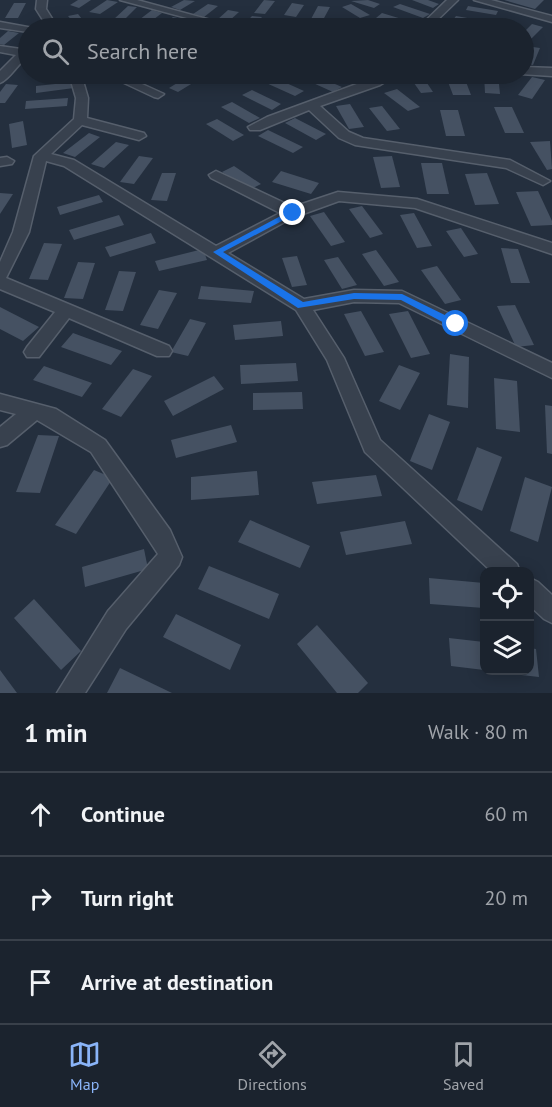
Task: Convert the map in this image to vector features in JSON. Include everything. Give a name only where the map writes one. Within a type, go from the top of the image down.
[{"type":"lane","points":[[42,0],[41,9],[47,18]]},
{"type":"lane","points":[[125,0],[196,18]]},
{"type":"lane","points":[[434,18],[453,0]]},
{"type":"lane","points":[[479,0],[550,17]]},
{"type":"lane","points":[[0,25],[18,28]]},
{"type":"lane","points":[[0,49],[18,52]]},
{"type":"lane","points":[[2,73],[18,59]]},
{"type":"lane","points":[[534,71],[552,72]]},
{"type":"lane","points":[[0,275],[5,259],[23,232],[41,156],[80,120],[82,98],[78,84]]},
{"type":"lane","points":[[134,84],[158,94]]},
{"type":"lane","points":[[255,127],[280,115],[364,89],[373,84]]},
{"type":"lane","points":[[312,106],[344,135],[360,142],[510,164],[543,181]]},
{"type":"lane","points":[[80,120],[139,136]]},
{"type":"lane","points":[[496,162],[508,149]]},
{"type":"lane","points":[[41,156],[69,164],[217,252],[302,306],[335,358],[372,446],[504,567]]},
{"type":"lane","points":[[216,175],[293,213]]},
{"type":"lane","points":[[217,252],[293,213],[338,196],[417,204],[552,249]]},
{"type":"lane","points":[[0,282],[163,351]]},
{"type":"lane","points":[[302,306],[354,296],[402,297],[552,371]]},
{"type":"lane","points":[[33,352],[67,309]]},
{"type":"lane","points":[[0,402],[48,415],[98,447],[162,537],[171,557],[117,620],[70,693]]},
{"type":"lane","points":[[0,439],[34,411]]},
{"type":"lane","points":[[534,594],[552,611]]},
{"type":"building","points":[[78,0],[91,0],[79,8],[70,5]]},
{"type":"building","points":[[107,0],[118,2],[100,14],[89,12]]},
{"type":"building","points":[[184,0],[195,1],[180,10],[171,7]]},
{"type":"building","points":[[264,0],[275,1],[265,14],[254,13]]},
{"type":"building","points":[[368,0],[380,4],[374,8],[351,1]]},
{"type":"building","points":[[412,0],[428,0],[439,4],[433,8]]},
{"type":"building","points":[[504,0],[544,0],[535,9]]},
{"type":"building","points":[[14,3],[26,3],[18,18],[5,18]]},
{"type":"building","points":[[292,3],[304,5],[296,17],[284,15]]},
{"type":"building","points":[[208,4],[218,6],[204,17],[193,14]]},
{"type":"building","points":[[351,4],[370,15],[360,18],[342,7]]},
{"type":"building","points":[[400,4],[430,14],[423,18],[393,7]]},
{"type":"building","points":[[128,6],[137,7],[126,18],[115,18]]},
{"type":"building","points":[[318,6],[330,7],[324,18],[312,18]]},
{"type":"building","points":[[468,6],[498,11],[496,15],[466,10]]},
{"type":"building","points":[[152,10],[162,13],[155,18],[142,18]]},
{"type":"building","points":[[228,10],[239,12],[232,18],[219,18]]},
{"type":"building","points":[[382,13],[398,18],[376,18]]},
{"type":"building","points":[[78,14],[81,18],[70,18],[68,16]]},
{"type":"building","points":[[534,25],[543,27],[534,36]]},
{"type":"building","points":[[8,31],[18,33],[4,45],[0,44],[0,38]]},
{"type":"building","points":[[534,47],[540,48],[534,63]]},
{"type":"building","points":[[534,77],[545,80],[532,99],[518,95],[527,84],[534,84]]},
{"type":"building","points":[[6,84],[18,85],[5,103],[0,103],[0,92]]},
{"type":"building","points":[[74,84],[74,88],[36,93],[36,86]]},
{"type":"building","points":[[176,84],[191,84],[178,92],[169,88]]},
{"type":"building","points":[[268,84],[288,84],[304,91],[295,96]]},
{"type":"building","points":[[315,84],[335,84],[342,87],[333,92]]},
{"type":"building","points":[[415,84],[428,84],[433,92],[421,93]]},
{"type":"building","points":[[449,84],[467,84],[471,95],[453,95]]},
{"type":"building","points":[[485,84],[499,84],[500,94],[485,93]]},
{"type":"building","points":[[397,89],[420,107],[408,111],[384,93]]},
{"type":"building","points":[[252,90],[281,104],[272,110],[242,95]]},
{"type":"building","points":[[68,98],[67,106],[25,109],[26,101]]},
{"type":"building","points":[[232,102],[260,118],[249,123],[221,107]]},
{"type":"building","points":[[350,104],[364,127],[349,129],[336,106]]},
{"type":"building","points":[[382,106],[400,129],[387,131],[369,108]]},
{"type":"building","points":[[494,107],[512,107],[524,133],[505,133]]},
{"type":"building","points":[[440,110],[458,110],[465,136],[446,136]]},
{"type":"building","points":[[295,118],[326,134],[316,140],[285,123]]},
{"type":"building","points":[[217,119],[244,135],[233,141],[206,124]]},
{"type":"building","points":[[23,121],[27,145],[12,148],[9,124]]},
{"type":"building","points":[[268,130],[303,147],[293,153],[258,136]]},
{"type":"building","points":[[89,133],[100,137],[75,157],[63,153]]},
{"type":"building","points":[[550,141],[552,169],[547,170],[530,142]]},
{"type":"building","points":[[116,142],[129,145],[104,168],[91,164]]},
{"type":"building","points":[[139,156],[153,158],[134,184],[120,182]]},
{"type":"building","points":[[392,156],[400,187],[381,188],[373,157]]},
{"type":"building","points":[[421,163],[442,163],[449,194],[427,194]]},
{"type":"building","points":[[234,166],[261,184],[249,190],[222,172]]},
{"type":"building","points":[[281,171],[319,183],[311,194],[272,182]]},
{"type":"building","points":[[162,173],[176,173],[167,201],[151,200]]},
{"type":"building","points":[[487,173],[499,204],[475,205],[465,174]]},
{"type":"building","points":[[538,191],[552,225],[531,226],[516,192]]},
{"type":"building","points":[[0,193],[13,194],[0,214]]},
{"type":"building","points":[[99,195],[103,202],[60,215],[57,207]]},
{"type":"building","points":[[362,206],[383,234],[370,238],[349,209]]},
{"type":"building","points":[[324,212],[345,242],[331,246],[310,216]]},
{"type":"building","points":[[414,213],[432,246],[417,248],[400,215]]},
{"type":"building","points":[[119,215],[124,225],[74,240],[69,230]]},
{"type":"building","points":[[461,228],[478,254],[464,257],[446,231]]},
{"type":"building","points":[[151,233],[156,243],[110,257],[105,247]]},
{"type":"building","points":[[44,243],[62,244],[48,280],[29,279]]},
{"type":"building","points":[[501,248],[518,249],[530,283],[511,283]]},
{"type":"building","points":[[203,249],[207,260],[159,271],[155,261]]},
{"type":"building","points":[[376,250],[399,282],[384,286],[362,254]]},
{"type":"building","points":[[297,256],[307,285],[292,287],[282,258]]},
{"type":"building","points":[[338,257],[357,285],[342,289],[324,260]]},
{"type":"building","points":[[78,262],[95,263],[83,299],[64,298]]},
{"type":"building","points":[[437,266],[461,300],[445,304],[421,270]]},
{"type":"building","points":[[119,271],[136,272],[123,311],[105,310]]},
{"type":"building","points":[[201,286],[254,291],[251,303],[198,299]]},
{"type":"building","points":[[159,290],[177,293],[158,329],[140,325]]},
{"type":"building","points":[[515,305],[534,345],[516,347],[497,306]]},
{"type":"building","points":[[0,307],[39,327],[23,341],[0,329]]},
{"type":"building","points":[[361,311],[384,352],[365,356],[344,314]]},
{"type":"building","points":[[408,311],[430,354],[411,358],[389,314]]},
{"type":"building","points":[[190,319],[206,323],[188,356],[171,352]]},
{"type":"building","points":[[281,321],[283,336],[235,340],[233,325]]},
{"type":"building","points":[[73,333],[122,351],[111,365],[61,347]]},
{"type":"building","points":[[450,354],[469,357],[468,408],[447,405]]},
{"type":"building","points":[[296,363],[298,381],[241,384],[240,365]]},
{"type":"building","points":[[399,365],[420,373],[400,410],[379,401]]},
{"type":"building","points":[[44,366],[92,383],[82,397],[33,380]]},
{"type":"building","points":[[133,369],[152,376],[121,417],[102,409]]},
{"type":"building","points":[[214,376],[224,389],[173,416],[164,401]]},
{"type":"building","points":[[494,378],[517,381],[520,432],[496,429]]},
{"type":"building","points":[[302,392],[303,409],[253,410],[253,393]]},
{"type":"building","points":[[545,405],[552,406],[552,454],[547,453]]},
{"type":"building","points":[[429,414],[450,422],[432,470],[410,461]]},
{"type":"building","points":[[231,425],[237,442],[176,458],[171,440]]},
{"type":"building","points":[[38,435],[59,436],[40,493],[16,492]]},
{"type":"building","points":[[477,447],[502,457],[482,511],[457,500]]},
{"type":"building","points":[[94,470],[113,478],[76,534],[55,525]]},
{"type":"building","points":[[257,471],[259,495],[191,500],[191,477]]},
{"type":"building","points":[[376,475],[382,496],[317,504],[312,482]]},
{"type":"building","points":[[525,477],[552,487],[538,542],[510,531]]},
{"type":"building","points":[[250,520],[310,546],[300,568],[238,542]]},
{"type":"building","points":[[405,521],[412,544],[346,555],[340,532]]},
{"type":"building","points":[[144,549],[148,569],[85,587],[82,567]]},
{"type":"building","points":[[209,566],[279,594],[269,619],[198,589]]},
{"type":"building","points":[[429,578],[480,583],[480,608],[430,604]]},
{"type":"building","points":[[34,599],[81,651],[61,670],[14,618]]},
{"type":"building","points":[[176,614],[241,645],[230,670],[163,637]]},
{"type":"building","points":[[317,625],[368,683],[358,693],[337,693],[297,644]]},
{"type":"building","points":[[449,638],[480,642],[480,670],[451,666]]},
{"type":"building","points":[[534,649],[536,649],[539,677],[522,675],[534,675]]},
{"type":"building","points":[[120,668],[172,693],[107,693]]},
{"type":"building","points":[[0,670],[17,693],[0,693]]},
{"type":"route","points":[[293,213],[217,252],[302,306],[354,296],[402,297],[456,324]]}]
